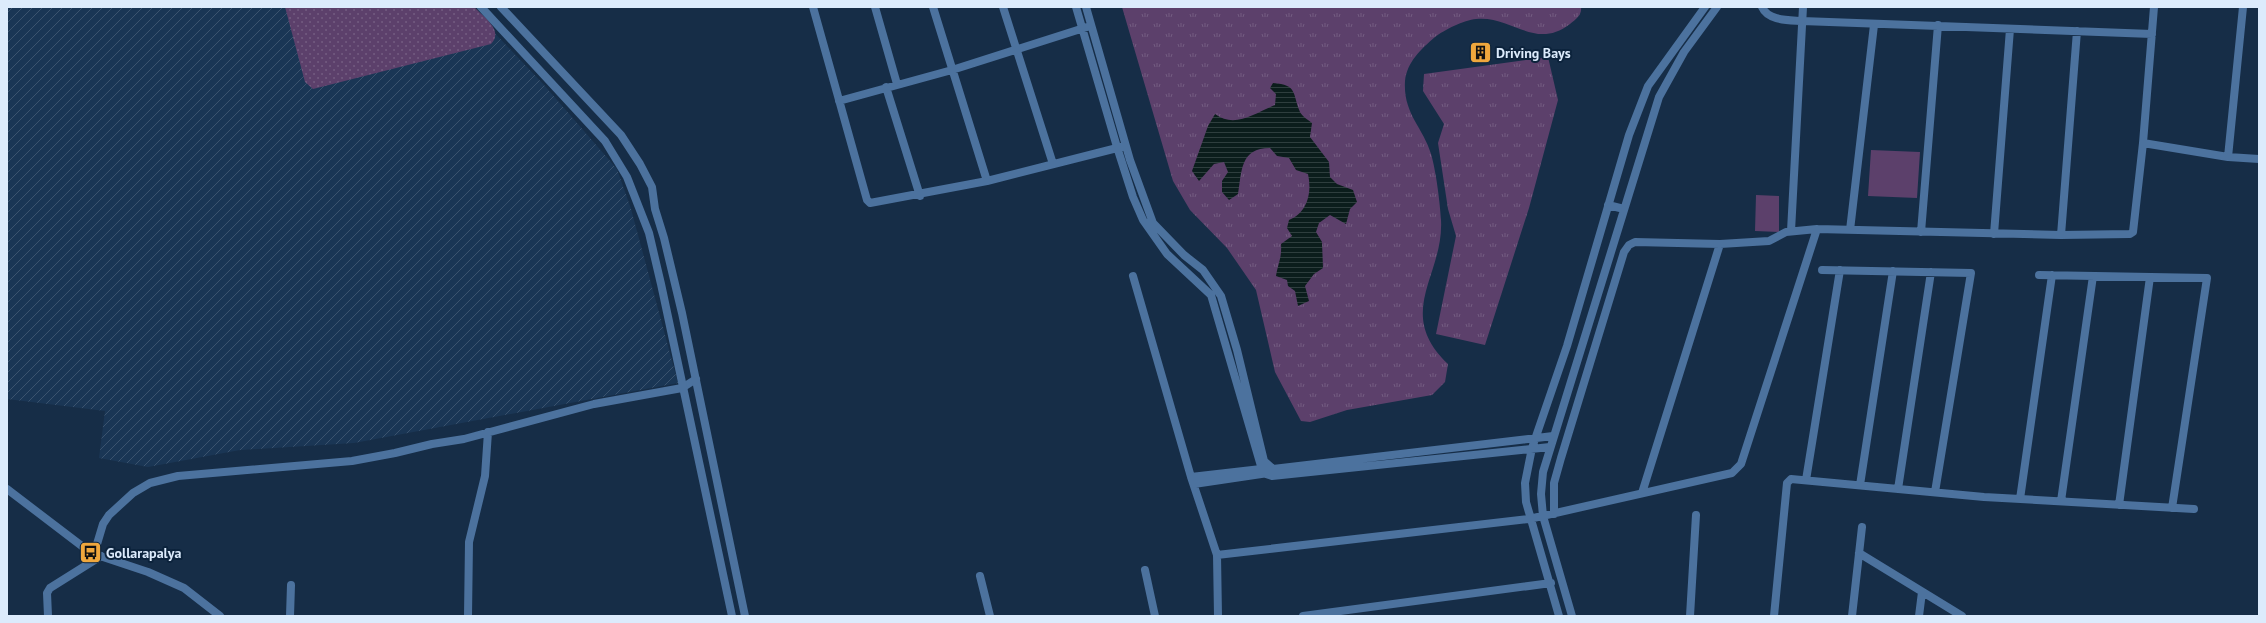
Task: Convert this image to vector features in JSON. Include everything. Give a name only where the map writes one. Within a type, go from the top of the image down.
[{"type":"street","points":[[481,7],[605,141],[627,178],[649,233],[663,289],[682,388],[732,616]]},
{"type":"street","points":[[501,7],[621,135],[640,164],[652,187],[655,209],[677,290],[745,616]]},
{"type":"street","points":[[813,7],[867,200],[870,204],[920,196],[987,181],[1117,147],[1126,146]]},
{"type":"street","points":[[875,7],[897,84]]},
{"type":"street","points":[[933,7],[987,181]]},
{"type":"street","points":[[1003,7],[1053,164]]},
{"type":"street","points":[[1076,7],[1133,197],[1143,220],[1167,254],[1211,296],[1267,470]]},
{"type":"street","points":[[1086,7],[1126,146],[1153,223],[1184,255],[1203,270],[1221,296],[1238,350],[1264,461],[1267,470],[1272,476],[1550,446]]},
{"type":"street","points":[[1559,616],[1551,583],[1529,518],[1525,483],[1532,448],[1567,346],[1629,135],[1648,86],[1705,7]]},
{"type":"street","points":[[1572,616],[1543,516],[1541,494],[1543,472],[1659,97],[1684,52],[1717,7]]},
{"type":"street","points":[[1762,7],[1764,11],[1779,19],[1802,21],[1874,25],[1938,25],[2152,34]]},
{"type":"street","points":[[1791,231],[1803,7]]},
{"type":"street","points":[[1554,514],[1554,483],[1561,458],[1624,252],[1629,245],[1635,242],[1720,244],[1769,241],[1791,231],[1817,229],[2061,235],[2130,234],[2133,232],[2143,143],[2154,7]]},
{"type":"street","points":[[2228,157],[2243,7]]},
{"type":"street","points":[[1850,230],[1874,25]]},
{"type":"street","points":[[1921,232],[1938,25]]},
{"type":"street","points":[[839,101],[952,70],[1016,48],[1092,26]]},
{"type":"street","points":[[1994,234],[2010,29]]},
{"type":"street","points":[[2061,235],[2077,31]]},
{"type":"street","points":[[886,87],[920,196]]},
{"type":"street","points":[[2143,143],[2228,157],[2259,159]]},
{"type":"street","points":[[1608,205],[1624,209]]},
{"type":"street","points":[[1217,555],[1543,516],[1732,472],[1738,469],[1817,229]]},
{"type":"street","points":[[1642,493],[1720,244]]},
{"type":"street","points":[[1822,270],[1971,273],[1935,492]]},
{"type":"street","points":[[1806,480],[1840,270]]},
{"type":"street","points":[[1860,485],[1893,271]]},
{"type":"street","points":[[1898,489],[1931,272]]},
{"type":"street","points":[[2039,275],[2207,278],[2172,508]]},
{"type":"street","points":[[2020,499],[2052,275]]},
{"type":"street","points":[[1133,276],[1193,481],[1217,555],[1218,616]]},
{"type":"street","points":[[2061,501],[2093,276]]},
{"type":"street","points":[[2119,505],[2150,277]]},
{"type":"street","points":[[48,616],[47,593],[50,588],[98,555],[103,524],[109,515],[133,492],[150,483],[178,476],[352,461],[488,432],[594,404],[682,388],[696,379]]},
{"type":"street","points":[[468,616],[468,542],[485,476],[488,432]]},
{"type":"street","points":[[1193,481],[1267,470],[1535,436],[1553,436]]},
{"type":"street","points":[[1774,616],[1787,483],[1791,480],[1806,480],[2020,499],[2194,509]]},
{"type":"street","points":[[7,489],[98,555],[148,572],[184,588],[220,616]]},
{"type":"street","points":[[1690,616],[1696,515]]},
{"type":"street","points":[[1852,616],[1862,527]]},
{"type":"street","points":[[1859,553],[1962,616]]},
{"type":"street","points":[[1145,570],[1155,616]]},
{"type":"street","points":[[980,576],[990,616]]},
{"type":"street","points":[[1303,616],[1551,583]]},
{"type":"street","points":[[290,585],[290,616]]},
{"type":"street","points":[[1919,616],[1922,592]]},
{"type":"shaded area","points":[[7,7],[470,7],[544,85],[617,169],[631,209],[678,383],[354,443],[240,450],[148,467],[99,458],[105,411],[7,399]]},
{"type":"shaded area","points":[[1273,83],[1287,86],[1293,91],[1300,112],[1312,123],[1310,137],[1329,162],[1330,177],[1337,184],[1353,190],[1357,202],[1350,209],[1346,224],[1330,215],[1319,223],[1316,232],[1322,242],[1323,268],[1314,274],[1305,286],[1309,301],[1298,306],[1295,291],[1288,286],[1287,280],[1276,276],[1281,244],[1292,236],[1287,228],[1289,220],[1301,212],[1307,201],[1309,194],[1308,174],[1296,170],[1289,158],[1277,156],[1270,148],[1260,149],[1248,156],[1244,162],[1238,194],[1229,200],[1222,192],[1222,181],[1228,172],[1224,162],[1214,164],[1199,181],[1192,171],[1208,126],[1215,114],[1222,118],[1238,120],[1275,105],[1276,94],[1270,88]]},
{"type":"green space","points":[[285,7],[474,7],[492,25],[495,34],[491,44],[313,89],[305,82]]},
{"type":"green space","points":[[1122,7],[1581,7],[1580,15],[1570,24],[1557,31],[1545,34],[1534,33],[1489,19],[1476,19],[1460,23],[1435,37],[1420,51],[1406,74],[1405,93],[1407,103],[1428,144],[1433,161],[1439,196],[1441,220],[1440,240],[1436,259],[1425,294],[1423,310],[1425,327],[1432,345],[1448,364],[1445,382],[1432,395],[1347,410],[1310,422],[1301,421],[1275,372],[1256,290],[1227,248],[1190,210],[1173,181]]},
{"type":"green space","points":[[1548,57],[1558,100],[1529,208],[1485,345],[1436,334],[1456,236],[1448,209],[1438,143],[1444,124],[1423,91],[1424,74]]},
{"type":"green space","points":[[1871,150],[1920,152],[1917,198],[1868,196]]},
{"type":"green space","points":[[1756,195],[1779,196],[1779,232],[1755,231]]},
{"type":"place","name":"Driving Bays","points":[[1481,53]]},
{"type":"place","name":"Gollarapalya","points":[[91,553]]}]
